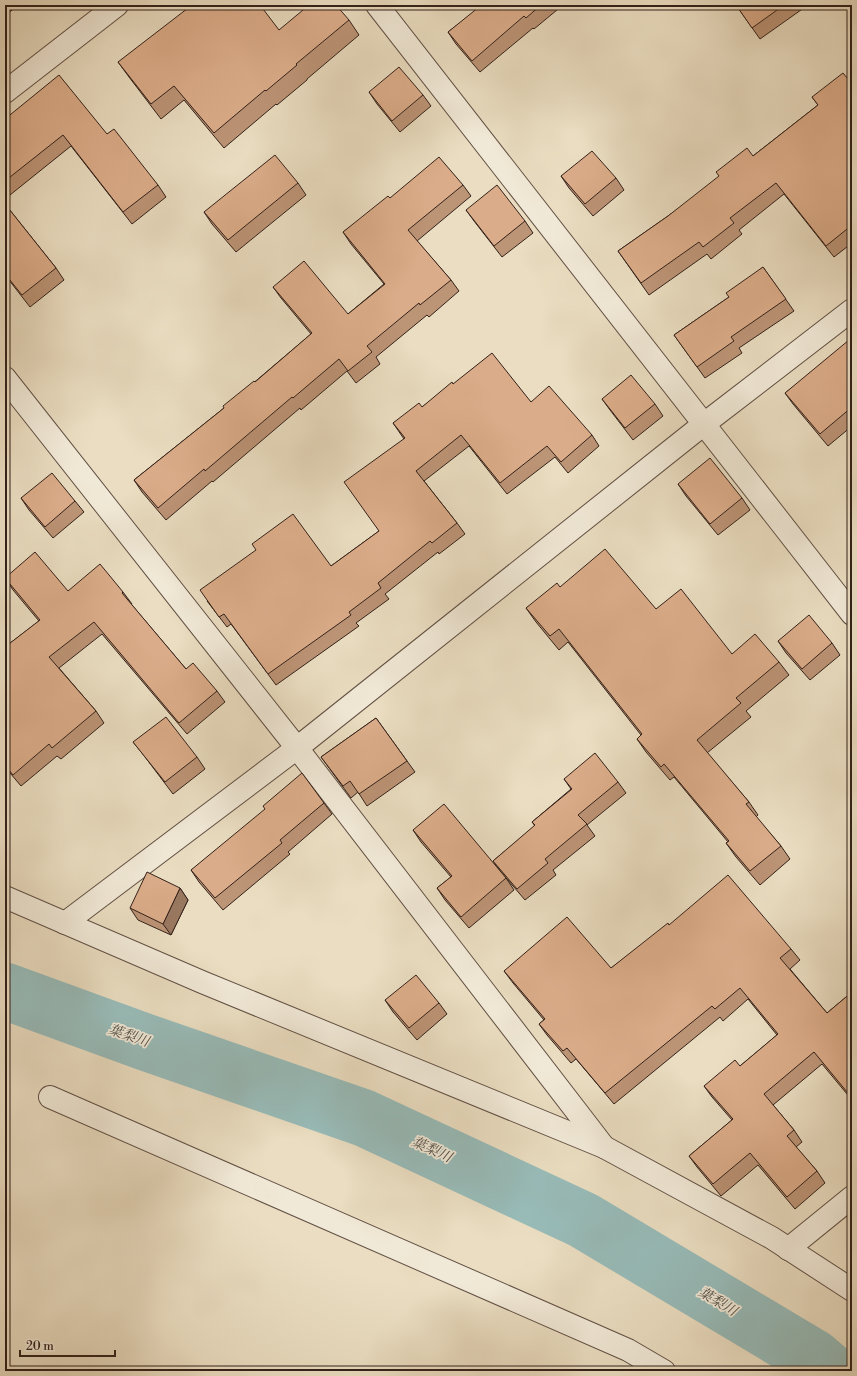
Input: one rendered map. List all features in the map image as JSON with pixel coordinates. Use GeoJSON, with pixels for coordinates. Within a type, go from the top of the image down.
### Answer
{"type":"FeatureCollection","features":[{"type":"Feature","properties":{"kind":"street"},"geometry":{"type":"LineString","coordinates":[[5,92],[117,5]]}},
{"type":"Feature","properties":{"kind":"street"},"geometry":{"type":"LineString","coordinates":[[377,5],[852,614]]}},
{"type":"Feature","properties":{"kind":"street"},"geometry":{"type":"LineString","coordinates":[[65,923],[297,748],[704,424],[852,310]]}},
{"type":"Feature","properties":{"kind":"street"},"geometry":{"type":"LineString","coordinates":[[5,378],[297,748],[604,1147]]}},
{"type":"Feature","properties":{"kind":"street"},"geometry":{"type":"LineString","coordinates":[[5,897],[202,982],[604,1147],[772,1238],[852,1290]]}},
{"type":"Feature","properties":{"kind":"street"},"geometry":{"type":"LineString","coordinates":[[50,1097],[628,1350],[664,1371]]}},
{"type":"Feature","properties":{"kind":"street"},"geometry":{"type":"LineString","coordinates":[[788,1249],[852,1197]]}},
{"type":"Feature","properties":{"kind":"building"},"geometry":{"type":"Polygon","coordinates":[[[192,5],[260,5],[279,30],[309,5],[336,5],[349,20],[214,133],[174,86],[151,104],[118,62],[192,5]]]}},
{"type":"Feature","properties":{"kind":"building"},"geometry":{"type":"Polygon","coordinates":[[[483,5],[541,5],[526,18],[524,16],[472,61],[448,32],[483,5]]]}},
{"type":"Feature","properties":{"kind":"building"},"geometry":{"type":"Polygon","coordinates":[[[736,5],[784,5],[752,28],[736,5]]]}},
{"type":"Feature","properties":{"kind":"building"},"geometry":{"type":"Polygon","coordinates":[[[399,67],[423,95],[392,121],[369,92],[399,67]]]}},
{"type":"Feature","properties":{"kind":"building"},"geometry":{"type":"Polygon","coordinates":[[[843,73],[852,84],[852,225],[826,246],[776,183],[730,218],[734,223],[703,247],[699,242],[641,283],[618,251],[668,216],[719,176],[716,172],[747,148],[753,156],[818,105],[812,97],[843,73]]]}},
{"type":"Feature","properties":{"kind":"building"},"geometry":{"type":"Polygon","coordinates":[[[59,75],[107,134],[114,129],[158,185],[123,212],[63,135],[5,181],[5,119],[59,75]]]}},
{"type":"Feature","properties":{"kind":"building"},"geometry":{"type":"Polygon","coordinates":[[[592,151],[616,178],[585,204],[561,176],[592,151]]]}},
{"type":"Feature","properties":{"kind":"building"},"geometry":{"type":"Polygon","coordinates":[[[275,155],[298,183],[228,240],[204,212],[275,155]]]}},
{"type":"Feature","properties":{"kind":"building"},"geometry":{"type":"Polygon","coordinates":[[[439,157],[463,185],[408,230],[451,280],[420,305],[419,303],[367,346],[372,352],[348,371],[339,359],[205,471],[204,469],[158,508],[134,480],[224,408],[223,406],[254,381],[255,382],[312,333],[273,287],[304,261],[348,314],[385,284],[343,232],[388,196],[390,198],[439,157]]]}},
{"type":"Feature","properties":{"kind":"building"},"geometry":{"type":"Polygon","coordinates":[[[497,185],[525,221],[494,246],[466,210],[497,185]]]}},
{"type":"Feature","properties":{"kind":"building"},"geometry":{"type":"Polygon","coordinates":[[[5,204],[56,268],[22,295],[5,274],[5,204]]]}},
{"type":"Feature","properties":{"kind":"building"},"geometry":{"type":"Polygon","coordinates":[[[763,267],[786,299],[731,337],[734,341],[697,367],[674,335],[729,297],[726,293],[763,267]]]}},
{"type":"Feature","properties":{"kind":"building"},"geometry":{"type":"Polygon","coordinates":[[[849,340],[851,343],[852,342],[852,407],[820,434],[785,393],[849,340]]]}},
{"type":"Feature","properties":{"kind":"building"},"geometry":{"type":"Polygon","coordinates":[[[492,353],[531,402],[549,386],[592,435],[561,462],[547,446],[500,483],[461,435],[416,471],[457,523],[432,543],[430,541],[378,583],[381,588],[349,612],[351,615],[268,674],[224,614],[219,617],[200,590],[256,550],[252,544],[293,514],[331,566],[379,531],[344,482],[405,438],[393,423],[419,403],[422,407],[452,382],[453,384],[492,353]]]}},
{"type":"Feature","properties":{"kind":"building"},"geometry":{"type":"Polygon","coordinates":[[[631,375],[655,404],[625,428],[602,399],[631,375]]]}},
{"type":"Feature","properties":{"kind":"building"},"geometry":{"type":"Polygon","coordinates":[[[710,458],[742,498],[710,524],[678,484],[710,458]]]}},
{"type":"Feature","properties":{"kind":"building"},"geometry":{"type":"Polygon","coordinates":[[[52,473],[75,501],[45,527],[21,498],[52,473]]]}},
{"type":"Feature","properties":{"kind":"building"},"geometry":{"type":"Polygon","coordinates":[[[605,549],[656,609],[681,589],[732,654],[755,634],[779,662],[736,698],[741,703],[697,740],[749,802],[746,804],[781,846],[750,871],[726,843],[729,841],[664,764],[661,767],[637,739],[642,734],[559,629],[550,636],[526,608],[557,583],[560,587],[605,549]]]}},
{"type":"Feature","properties":{"kind":"building"},"geometry":{"type":"Polygon","coordinates":[[[35,552],[68,591],[100,564],[123,592],[122,593],[186,669],[193,663],[217,691],[179,723],[94,622],[49,657],[96,711],[52,748],[49,744],[13,775],[5,765],[5,647],[40,620],[5,578],[35,552]]]}},
{"type":"Feature","properties":{"kind":"building"},"geometry":{"type":"Polygon","coordinates":[[[809,615],[832,643],[802,669],[778,641],[809,615]]]}},
{"type":"Feature","properties":{"kind":"building"},"geometry":{"type":"Polygon","coordinates":[[[166,717],[197,757],[165,782],[133,742],[166,717]]]}},
{"type":"Feature","properties":{"kind":"building"},"geometry":{"type":"Polygon","coordinates":[[[376,718],[407,761],[359,794],[350,781],[343,786],[321,757],[376,718]]]}},
{"type":"Feature","properties":{"kind":"building"},"geometry":{"type":"Polygon","coordinates":[[[595,753],[618,782],[578,815],[587,824],[545,859],[548,863],[517,889],[493,861],[535,825],[532,822],[572,789],[564,779],[595,753]]]}},
{"type":"Feature","properties":{"kind":"building"},"geometry":{"type":"Polygon","coordinates":[[[302,773],[324,803],[280,840],[282,843],[215,898],[191,870],[265,809],[263,806],[302,773]]]}},
{"type":"Feature","properties":{"kind":"building"},"geometry":{"type":"Polygon","coordinates":[[[444,804],[506,878],[461,917],[437,888],[452,876],[413,830],[444,804]]]}},
{"type":"Feature","properties":{"kind":"building"},"geometry":{"type":"Polygon","coordinates":[[[147,872],[180,888],[163,924],[130,908],[147,872]]]}},
{"type":"Feature","properties":{"kind":"building"},"geometry":{"type":"Polygon","coordinates":[[[728,875],[791,949],[780,958],[827,1013],[852,992],[852,1098],[814,1052],[764,1094],[794,1130],[787,1136],[817,1171],[787,1197],[750,1153],[713,1184],[689,1156],[733,1119],[704,1086],[735,1060],[740,1066],[778,1034],[740,988],[715,1009],[712,1006],[605,1093],[567,1048],[563,1051],[539,1024],[545,1019],[504,971],[567,917],[611,968],[668,923],[669,925],[728,875]]]}},
{"type":"Feature","properties":{"kind":"building"},"geometry":{"type":"Polygon","coordinates":[[[416,975],[439,1003],[409,1028],[385,1000],[416,975]]]}},
{"type":"Feature","properties":{"kind":"waterway","name":"葉梨川"},"geometry":{"type":"LineString","coordinates":[[5,991],[145,1042],[364,1118],[583,1220],[814,1358],[829,1371]]}}]}
